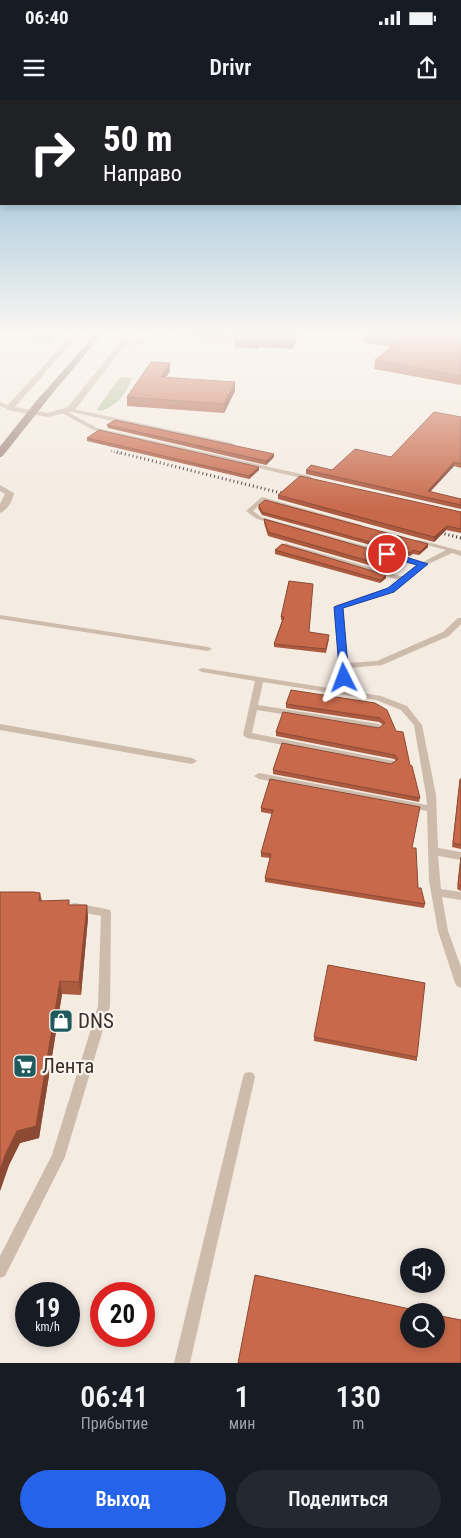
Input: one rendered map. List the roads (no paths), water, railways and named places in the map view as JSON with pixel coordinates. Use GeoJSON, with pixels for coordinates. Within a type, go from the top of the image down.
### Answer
{"type":"FeatureCollection","features":[{"type":"Feature","properties":{"kind":"main road"},"geometry":{"type":"LineString","coordinates":[[0,453],[51,391]]}},
{"type":"Feature","properties":{"kind":"street"},"geometry":{"type":"LineString","coordinates":[[25,391],[10,408],[39,416],[50,416],[66,411],[77,403],[86,391]]}},
{"type":"Feature","properties":{"kind":"street"},"geometry":{"type":"LineString","coordinates":[[0,488],[10,494],[0,510]]}},
{"type":"Feature","properties":{"kind":"lane"},"geometry":{"type":"LineString","coordinates":[[0,404],[10,408]]}},
{"type":"Feature","properties":{"kind":"lane"},"geometry":{"type":"LineString","coordinates":[[66,411],[232,445]]}},
{"type":"Feature","properties":{"kind":"lane"},"geometry":{"type":"LineString","coordinates":[[66,411],[95,429],[316,480]]}},
{"type":"Feature","properties":{"kind":"lane"},"geometry":{"type":"LineString","coordinates":[[367,527],[262,499],[249,511],[258,518],[424,564]]}},
{"type":"Feature","properties":{"kind":"lane"},"geometry":{"type":"LineString","coordinates":[[414,540],[461,554]]}},
{"type":"Feature","properties":{"kind":"lane"},"geometry":{"type":"LineString","coordinates":[[286,544],[404,579]]}},
{"type":"Feature","properties":{"kind":"lane"},"geometry":{"type":"LineString","coordinates":[[345,693],[338,607],[391,590],[424,564],[452,550]]}},
{"type":"Feature","properties":{"kind":"lane"},"geometry":{"type":"LineString","coordinates":[[0,617],[208,649]]}},
{"type":"Feature","properties":{"kind":"lane"},"geometry":{"type":"LineString","coordinates":[[344,666],[379,662],[446,634],[461,620]]}},
{"type":"Feature","properties":{"kind":"lane"},"geometry":{"type":"LineString","coordinates":[[202,670],[378,698],[404,708],[418,725],[431,795],[434,881],[443,931],[461,983]]}},
{"type":"Feature","properties":{"kind":"lane"},"geometry":{"type":"LineString","coordinates":[[259,680],[247,735],[391,763]]}},
{"type":"Feature","properties":{"kind":"lane"},"geometry":{"type":"LineString","coordinates":[[253,707],[379,727]]}},
{"type":"Feature","properties":{"kind":"lane"},"geometry":{"type":"LineString","coordinates":[[0,727],[192,762]]}},
{"type":"Feature","properties":{"kind":"lane"},"geometry":{"type":"LineString","coordinates":[[259,776],[431,809]]}},
{"type":"Feature","properties":{"kind":"lane"},"geometry":{"type":"LineString","coordinates":[[433,851],[461,856]]}},
{"type":"Feature","properties":{"kind":"lane"},"geometry":{"type":"LineString","coordinates":[[436,892],[461,896]]}},
{"type":"Feature","properties":{"kind":"lane"},"geometry":{"type":"LineString","coordinates":[[0,1271],[58,1157],[104,1006],[106,913],[58,903]]}},
{"type":"Feature","properties":{"kind":"lane"},"geometry":{"type":"LineString","coordinates":[[182,1363],[249,1077]]}},
{"type":"Feature","properties":{"kind":"railway"},"geometry":{"type":"LineString","coordinates":[[111,451],[122,454]]}},
{"type":"Feature","properties":{"kind":"railway"},"geometry":{"type":"LineString","coordinates":[[117,452],[293,496]]}},
{"type":"Feature","properties":{"kind":"railway"},"geometry":{"type":"LineString","coordinates":[[429,530],[461,538]]}},
{"type":"Feature","properties":{"kind":"place","name":"DNS"},"geometry":{"type":"Point","coordinates":[61,1021]}},
{"type":"Feature","properties":{"kind":"place","name":"Лента"},"geometry":{"type":"Point","coordinates":[25,1066]}}]}
